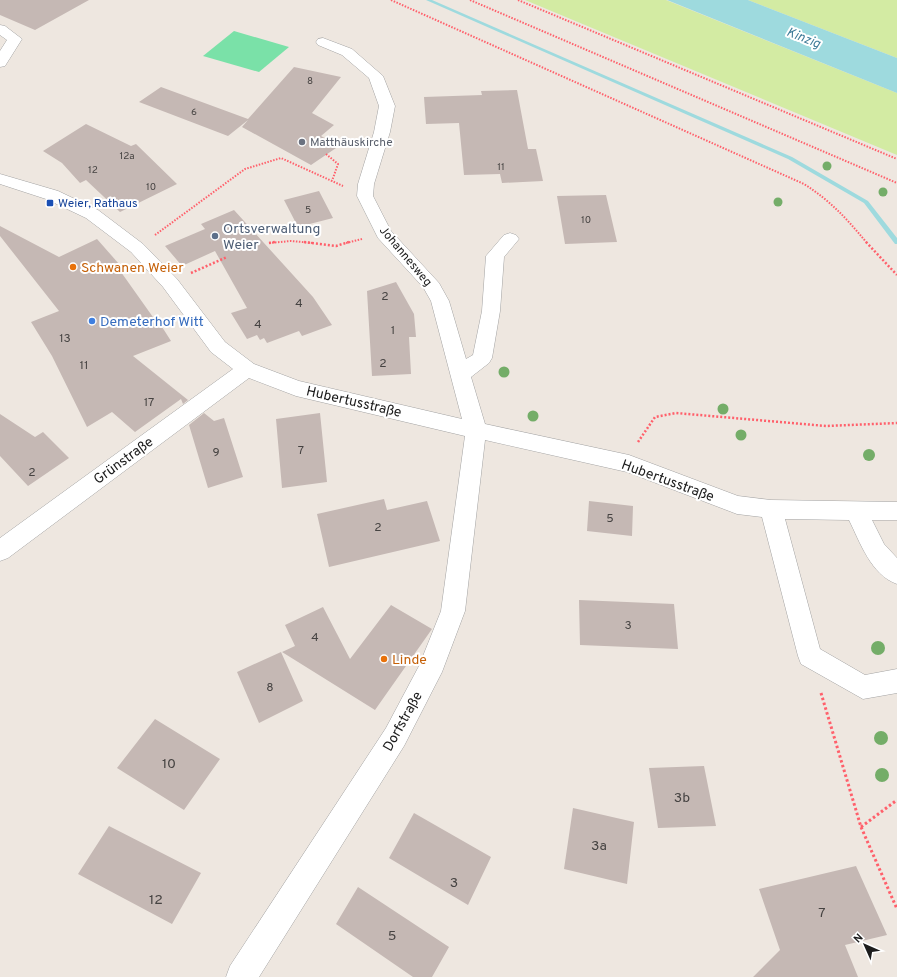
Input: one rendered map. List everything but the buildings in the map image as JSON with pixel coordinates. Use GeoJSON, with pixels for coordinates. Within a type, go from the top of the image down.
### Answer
{"type":"FeatureCollection","features":[{"type":"Feature","properties":{"kind":"street"},"geometry":{"type":"LineString","coordinates":[[0,29],[15,39],[0,64]]}},
{"type":"Feature","properties":{"kind":"street"},"geometry":{"type":"LineString","coordinates":[[323,42],[347,52],[376,76],[388,106],[382,132],[366,184],[365,196]]}},
{"type":"Feature","properties":{"kind":"street","name":"Hubertusstraße"},"geometry":{"type":"LineString","coordinates":[[0,179],[52,195],[92,214],[137,248],[170,283],[218,347],[247,369],[296,388],[629,464],[737,505],[770,509],[897,511]]}},
{"type":"Feature","properties":{"kind":"street","name":"Johannesweg"},"geometry":{"type":"LineString","coordinates":[[365,196],[384,234],[430,283],[440,301],[476,430]]}},
{"type":"Feature","properties":{"kind":"street"},"geometry":{"type":"LineString","coordinates":[[461,374],[482,358],[491,311],[496,256],[510,239]]}},
{"type":"Feature","properties":{"kind":"street","name":"Grünstraße"},"geometry":{"type":"LineString","coordinates":[[4,540],[247,369]]}},
{"type":"Feature","properties":{"kind":"street","name":"Dorfstraße"},"geometry":{"type":"LineString","coordinates":[[240,977],[395,737],[429,672],[453,611],[476,430]]}},
{"type":"Feature","properties":{"kind":"street"},"geometry":{"type":"LineString","coordinates":[[770,509],[810,656],[863,687],[897,681]]}},
{"type":"Feature","properties":{"kind":"street"},"geometry":{"type":"LineString","coordinates":[[856,510],[876,551],[897,574]]}},
{"type":"Feature","properties":{"kind":"path"},"geometry":{"type":"LineString","coordinates":[[391,0],[804,184],[832,204],[897,275]]}},
{"type":"Feature","properties":{"kind":"path"},"geometry":{"type":"LineString","coordinates":[[470,0],[897,183]]}},
{"type":"Feature","properties":{"kind":"path"},"geometry":{"type":"LineString","coordinates":[[518,0],[897,159]]}},
{"type":"Feature","properties":{"kind":"path"},"geometry":{"type":"LineString","coordinates":[[326,154],[338,164],[332,181]]}},
{"type":"Feature","properties":{"kind":"path"},"geometry":{"type":"LineString","coordinates":[[137,248],[245,169],[281,158],[365,196]]}},
{"type":"Feature","properties":{"kind":"path"},"geometry":{"type":"LineString","coordinates":[[269,243],[291,241],[336,246],[384,234]]}},
{"type":"Feature","properties":{"kind":"path"},"geometry":{"type":"LineString","coordinates":[[170,283],[227,257]]}},
{"type":"Feature","properties":{"kind":"path"},"geometry":{"type":"LineString","coordinates":[[629,464],[641,435],[654,417],[676,413],[826,426],[897,423]]}},
{"type":"Feature","properties":{"kind":"path"},"geometry":{"type":"LineString","coordinates":[[810,656],[860,827],[897,908]]}},
{"type":"Feature","properties":{"kind":"path"},"geometry":{"type":"LineString","coordinates":[[860,827],[897,800]]}},
{"type":"Feature","properties":{"kind":"green space"},"geometry":{"type":"Polygon","coordinates":[[[525,0],[666,0],[897,93],[897,155],[525,0]]]}},
{"type":"Feature","properties":{"kind":"green space"},"geometry":{"type":"Polygon","coordinates":[[[748,0],[897,0],[897,58],[748,0]]]}},
{"type":"Feature","properties":{"kind":"green space"},"geometry":{"type":"Polygon","coordinates":[[[234,31],[289,47],[259,72],[203,56],[234,31]]]}},
{"type":"Feature","properties":{"kind":"water","name":"Kinzig"},"geometry":{"type":"Polygon","coordinates":[[[667,0],[748,0],[897,58],[897,93],[667,0]]]}},
{"type":"Feature","properties":{"kind":"waterway"},"geometry":{"type":"LineString","coordinates":[[428,0],[790,158],[866,202],[897,242]]}},
{"type":"Feature","properties":{"kind":"place","name":"Matthäuskirche"},"geometry":{"type":"Point","coordinates":[302,142]}},
{"type":"Feature","properties":{"kind":"place","name":"Weier, Rathaus"},"geometry":{"type":"Point","coordinates":[50,203]}},
{"type":"Feature","properties":{"kind":"place","name":"Ortsverwaltung Weier"},"geometry":{"type":"Point","coordinates":[215,236]}},
{"type":"Feature","properties":{"kind":"place","name":"Schwanen Weier"},"geometry":{"type":"Point","coordinates":[73,267]}},
{"type":"Feature","properties":{"kind":"place","name":"Demeterhof Witt"},"geometry":{"type":"Point","coordinates":[92,321]}},
{"type":"Feature","properties":{"kind":"place","name":"Linde"},"geometry":{"type":"Point","coordinates":[384,659]}}]}
